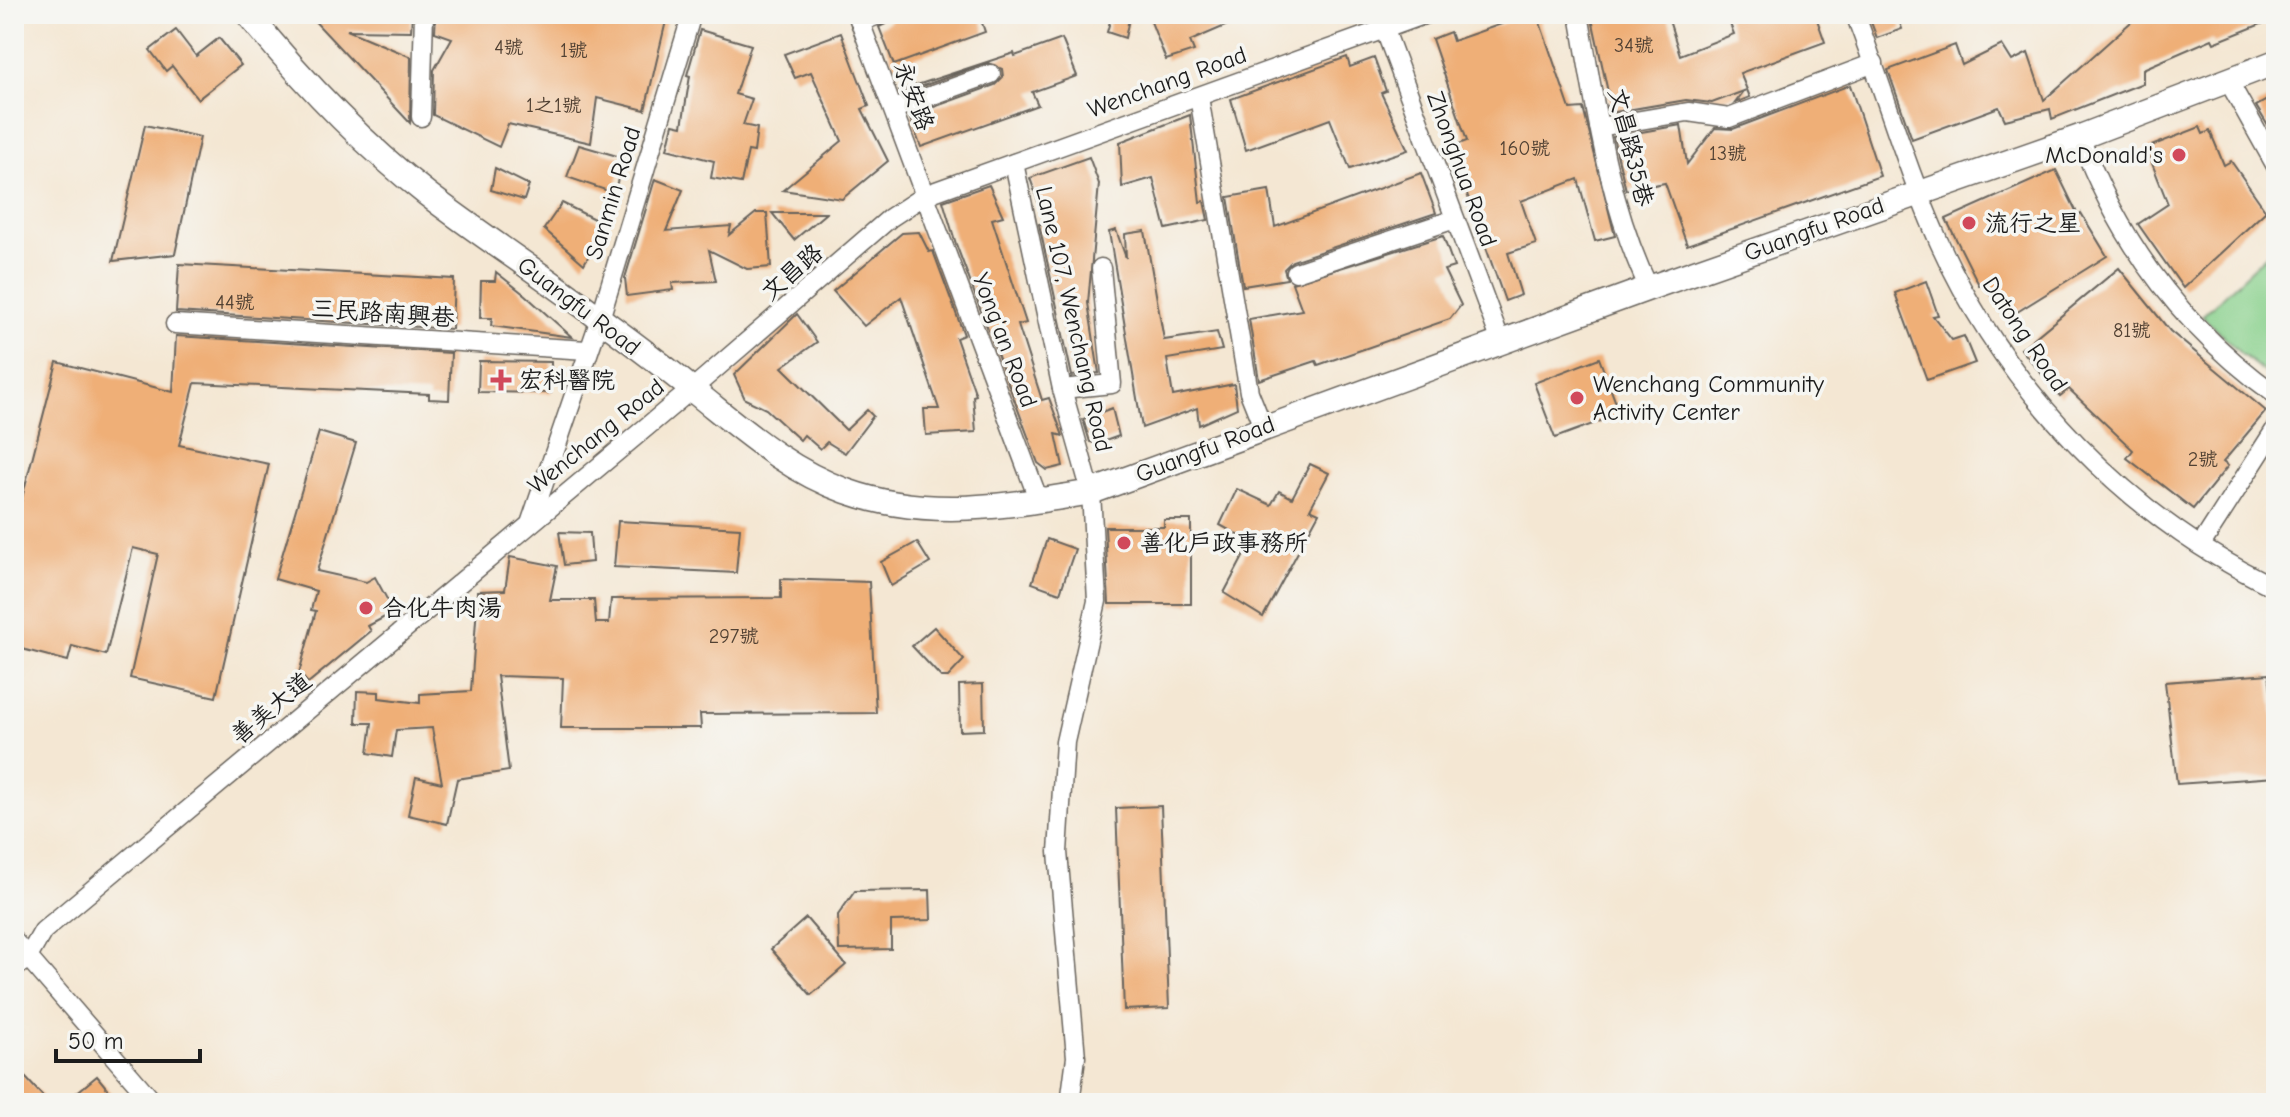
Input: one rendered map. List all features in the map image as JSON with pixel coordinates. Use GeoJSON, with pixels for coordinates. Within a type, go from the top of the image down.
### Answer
{"type":"FeatureCollection","features":[{"type":"Feature","properties":{"kind":"main road","name":"Guangfu Road"},"geometry":{"type":"LineString","coordinates":[[248,14],[310,85],[399,170],[692,389],[763,448],[811,476],[847,492],[901,506],[949,509],[1039,501],[1091,492],[1649,288],[2080,137],[2276,62]]}},
{"type":"Feature","properties":{"kind":"street"},"geometry":{"type":"LineString","coordinates":[[421,117],[424,14]]}},
{"type":"Feature","properties":{"kind":"street","name":"Sanmin Road"},"geometry":{"type":"LineString","coordinates":[[531,521],[600,319],[692,14]]}},
{"type":"Feature","properties":{"kind":"street"},"geometry":{"type":"LineString","coordinates":[[859,18],[881,14]]}},
{"type":"Feature","properties":{"kind":"street","name":"Wenchang Road"},"geometry":{"type":"LineString","coordinates":[[925,195],[1199,97],[1381,22],[1426,14]]}},
{"type":"Feature","properties":{"kind":"street","name":"文昌路35巷"},"geometry":{"type":"LineString","coordinates":[[1579,14],[1599,127],[1634,258],[1649,288]]}},
{"type":"Feature","properties":{"kind":"street","name":"Datong Road"},"geometry":{"type":"LineString","coordinates":[[1855,14],[1939,241],[1965,288],[2035,396],[2120,485],[2201,545],[2276,588]]}},
{"type":"Feature","properties":{"kind":"street","name":"永安路"},"geometry":{"type":"LineString","coordinates":[[859,18],[925,195]]}},
{"type":"Feature","properties":{"kind":"street","name":"Zhonghua Road"},"geometry":{"type":"LineString","coordinates":[[1381,22],[1501,342]]}},
{"type":"Feature","properties":{"kind":"street"},"geometry":{"type":"LineString","coordinates":[[1599,127],[1688,112],[1729,118],[1874,63]]}},
{"type":"Feature","properties":{"kind":"street"},"geometry":{"type":"LineString","coordinates":[[894,109],[991,74]]}},
{"type":"Feature","properties":{"kind":"street"},"geometry":{"type":"LineString","coordinates":[[2229,82],[2276,166]]}},
{"type":"Feature","properties":{"kind":"street"},"geometry":{"type":"LineString","coordinates":[[1199,97],[1249,392],[1263,427]]}},
{"type":"Feature","properties":{"kind":"street"},"geometry":{"type":"LineString","coordinates":[[2080,137],[2094,175],[2130,243],[2164,291],[2241,369],[2276,395]]}},
{"type":"Feature","properties":{"kind":"street","name":"Lane 107, Wenchang Road"},"geometry":{"type":"LineString","coordinates":[[1014,163],[1062,389],[1091,492],[1097,601],[1065,742],[1058,852],[1076,1057],[1070,1103]]}},
{"type":"Feature","properties":{"kind":"street","name":"文昌路"},"geometry":{"type":"LineString","coordinates":[[692,389],[890,218],[925,195]]}},
{"type":"Feature","properties":{"kind":"street","name":"Yong'an Road"},"geometry":{"type":"LineString","coordinates":[[925,195],[1039,501]]}},
{"type":"Feature","properties":{"kind":"street"},"geometry":{"type":"LineString","coordinates":[[1296,272],[1455,219]]}},
{"type":"Feature","properties":{"kind":"street"},"geometry":{"type":"LineString","coordinates":[[1062,389],[1112,384],[1101,268]]}},
{"type":"Feature","properties":{"kind":"street","name":"三民路南興巷"},"geometry":{"type":"LineString","coordinates":[[175,324],[587,350]]}},
{"type":"Feature","properties":{"kind":"street","name":"Wenchang Road"},"geometry":{"type":"LineString","coordinates":[[531,521],[692,389]]}},
{"type":"Feature","properties":{"kind":"street"},"geometry":{"type":"LineString","coordinates":[[2201,545],[2276,428]]}},
{"type":"Feature","properties":{"kind":"street","name":"善美大道"},"geometry":{"type":"LineString","coordinates":[[20,964],[43,931],[531,521]]}},
{"type":"Feature","properties":{"kind":"street","name":"善美大道"},"geometry":{"type":"LineString","coordinates":[[14,941],[43,931]]}},
{"type":"Feature","properties":{"kind":"street"},"geometry":{"type":"LineString","coordinates":[[14,941],[20,964],[46,978],[154,1103]]}},
{"type":"Feature","properties":{"kind":"green space"},"geometry":{"type":"Polygon","coordinates":[[[2276,246],[2276,381],[2241,354],[2202,316],[2276,246]]]}},
{"type":"Feature","properties":{"kind":"building"},"geometry":{"type":"Polygon","coordinates":[[[308,14],[412,14],[411,31],[347,30],[411,57],[410,123],[308,14]]]}},
{"type":"Feature","properties":{"kind":"building"},"geometry":{"type":"Polygon","coordinates":[[[436,14],[642,14],[666,21],[645,110],[597,98],[591,143],[508,124],[499,147],[433,115],[434,70],[452,38],[435,32],[436,14]]]}},
{"type":"Feature","properties":{"kind":"building"},"geometry":{"type":"Polygon","coordinates":[[[893,14],[979,14],[985,32],[894,65],[879,27],[890,22],[893,14]]]}},
{"type":"Feature","properties":{"kind":"building"},"geometry":{"type":"Polygon","coordinates":[[[1112,14],[1130,14],[1125,38],[1107,32],[1112,14]]]}},
{"type":"Feature","properties":{"kind":"building"},"geometry":{"type":"Polygon","coordinates":[[[1148,14],[1253,14],[1190,41],[1194,51],[1166,60],[1148,14]]]}},
{"type":"Feature","properties":{"kind":"building"},"geometry":{"type":"Polygon","coordinates":[[[1537,14],[1570,109],[1583,108],[1615,236],[1595,241],[1578,179],[1521,201],[1536,244],[1508,253],[1521,295],[1505,301],[1455,160],[1460,158],[1456,145],[1467,141],[1432,39],[1450,32],[1453,41],[1537,14]]]}},
{"type":"Feature","properties":{"kind":"building"},"geometry":{"type":"Polygon","coordinates":[[[1591,14],[1667,14],[1680,55],[1734,34],[1726,14],[1815,14],[1825,42],[1740,73],[1750,97],[1735,103],[1744,91],[1712,103],[1686,100],[1609,113],[1607,106],[1611,106],[1591,14]]]}},
{"type":"Feature","properties":{"kind":"building"},"geometry":{"type":"Polygon","coordinates":[[[1868,14],[1897,14],[1902,29],[1877,38],[1868,14]]]}},
{"type":"Feature","properties":{"kind":"building"},"geometry":{"type":"Polygon","coordinates":[[[2140,14],[2276,14],[2276,18],[2214,43],[2212,39],[2143,69],[2143,83],[2052,119],[2050,109],[2005,120],[1999,107],[1912,139],[1888,70],[1955,45],[1962,65],[2002,45],[2012,61],[2028,53],[2044,100],[2140,14]]]}},
{"type":"Feature","properties":{"kind":"building"},"geometry":{"type":"Polygon","coordinates":[[[176,30],[196,56],[219,38],[241,65],[198,99],[172,66],[166,71],[150,50],[176,30]]]}},
{"type":"Feature","properties":{"kind":"building"},"geometry":{"type":"Polygon","coordinates":[[[700,30],[751,45],[735,94],[752,99],[743,125],[757,128],[754,152],[748,151],[741,183],[711,178],[714,161],[667,149],[673,124],[682,126],[690,76],[687,75],[700,30]]]}},
{"type":"Feature","properties":{"kind":"building"},"geometry":{"type":"Polygon","coordinates":[[[841,33],[869,106],[862,109],[888,161],[842,199],[783,190],[842,141],[811,72],[795,78],[784,54],[841,33]]]}},
{"type":"Feature","properties":{"kind":"building"},"geometry":{"type":"Polygon","coordinates":[[[1062,39],[1077,76],[1032,92],[1038,105],[921,147],[909,116],[995,85],[1003,77],[1002,69],[988,63],[900,94],[899,91],[1062,39]]]}},
{"type":"Feature","properties":{"kind":"building"},"geometry":{"type":"Polygon","coordinates":[[[1347,57],[1350,67],[1374,58],[1386,91],[1381,93],[1408,150],[1350,169],[1330,119],[1246,150],[1231,99],[1347,57]]]}},
{"type":"Feature","properties":{"kind":"building"},"geometry":{"type":"Polygon","coordinates":[[[1850,85],[1880,176],[1687,245],[1665,183],[1626,190],[1613,137],[1681,125],[1687,164],[1715,128],[1733,129],[1850,85]]]}},
{"type":"Feature","properties":{"kind":"building"},"geometry":{"type":"Polygon","coordinates":[[[2276,95],[2276,139],[2256,106],[2276,95]]]}},
{"type":"Feature","properties":{"kind":"building"},"geometry":{"type":"Polygon","coordinates":[[[1190,115],[1200,202],[1204,201],[1208,220],[1166,229],[1153,178],[1122,187],[1120,142],[1190,115]]]}},
{"type":"Feature","properties":{"kind":"building"},"geometry":{"type":"Polygon","coordinates":[[[145,125],[200,137],[175,254],[113,261],[145,125]]]}},
{"type":"Feature","properties":{"kind":"building"},"geometry":{"type":"Polygon","coordinates":[[[2200,127],[2203,134],[2210,131],[2224,165],[2231,161],[2266,211],[2183,288],[2138,224],[2168,204],[2146,148],[2200,127]]]}},
{"type":"Feature","properties":{"kind":"building"},"geometry":{"type":"Polygon","coordinates":[[[579,145],[624,158],[614,193],[567,177],[579,145]]]}},
{"type":"Feature","properties":{"kind":"building"},"geometry":{"type":"Polygon","coordinates":[[[1089,157],[1099,184],[1088,303],[1099,373],[1072,376],[1039,224],[1046,223],[1030,178],[1089,157]]]}},
{"type":"Feature","properties":{"kind":"building"},"geometry":{"type":"Polygon","coordinates":[[[495,168],[529,185],[524,200],[491,190],[495,168]]]}},
{"type":"Feature","properties":{"kind":"building"},"geometry":{"type":"Polygon","coordinates":[[[2056,170],[2078,215],[2081,213],[2107,256],[2006,319],[1983,283],[1979,285],[1946,219],[2056,170]]]}},
{"type":"Feature","properties":{"kind":"building"},"geometry":{"type":"Polygon","coordinates":[[[1421,173],[1436,213],[1292,261],[1284,269],[1287,279],[1243,286],[1228,197],[1269,190],[1275,227],[1421,173]]]}},
{"type":"Feature","properties":{"kind":"building"},"geometry":{"type":"Polygon","coordinates":[[[655,179],[683,190],[666,231],[731,226],[729,235],[756,213],[767,213],[771,267],[747,269],[709,250],[716,281],[672,283],[673,290],[627,296],[625,278],[655,179]]]}},
{"type":"Feature","properties":{"kind":"building"},"geometry":{"type":"Polygon","coordinates":[[[989,185],[1003,216],[992,219],[1026,323],[1018,325],[1042,400],[1049,398],[1063,436],[1056,434],[1063,466],[1047,470],[1038,463],[956,244],[943,201],[989,185]]]}},
{"type":"Feature","properties":{"kind":"building"},"geometry":{"type":"Polygon","coordinates":[[[562,203],[606,225],[584,264],[544,229],[562,203]]]}},
{"type":"Feature","properties":{"kind":"building"},"geometry":{"type":"Polygon","coordinates":[[[772,213],[826,213],[794,240],[772,213]]]}},
{"type":"Feature","properties":{"kind":"building"},"geometry":{"type":"Polygon","coordinates":[[[1116,230],[1126,258],[1125,234],[1145,231],[1164,340],[1217,332],[1222,350],[1167,359],[1173,396],[1234,384],[1237,408],[1199,425],[1197,408],[1142,428],[1109,232],[1116,230]]]}},
{"type":"Feature","properties":{"kind":"building"},"geometry":{"type":"Polygon","coordinates":[[[919,232],[929,252],[933,251],[964,335],[956,338],[976,395],[973,396],[976,432],[926,435],[924,409],[939,409],[901,297],[864,326],[833,291],[902,233],[919,232]]]}},
{"type":"Feature","properties":{"kind":"building"},"geometry":{"type":"Polygon","coordinates":[[[1443,236],[1454,267],[1444,270],[1461,305],[1450,319],[1318,365],[1316,361],[1259,380],[1249,319],[1302,310],[1292,283],[1443,236]]]}},
{"type":"Feature","properties":{"kind":"building"},"geometry":{"type":"Polygon","coordinates":[[[179,264],[454,279],[452,329],[176,312],[179,264]]]}},
{"type":"Feature","properties":{"kind":"building"},"geometry":{"type":"Polygon","coordinates":[[[2119,268],[2170,331],[2266,411],[2223,462],[2228,466],[2193,509],[2127,458],[2133,450],[2069,389],[2060,396],[2021,349],[2119,268]]]}},
{"type":"Feature","properties":{"kind":"building"},"geometry":{"type":"Polygon","coordinates":[[[496,272],[572,337],[491,326],[492,318],[480,318],[481,281],[495,281],[496,272]]]}},
{"type":"Feature","properties":{"kind":"building"},"geometry":{"type":"Polygon","coordinates":[[[1926,281],[1938,315],[1933,316],[1952,340],[1964,336],[1975,363],[1927,380],[1895,293],[1926,281]]]}},
{"type":"Feature","properties":{"kind":"building"},"geometry":{"type":"Polygon","coordinates":[[[797,314],[817,342],[782,367],[846,430],[867,410],[873,416],[845,453],[827,442],[820,449],[804,435],[800,440],[766,409],[745,399],[734,375],[797,314]]]}},
{"type":"Feature","properties":{"kind":"building"},"geometry":{"type":"Polygon","coordinates":[[[176,336],[451,353],[449,400],[429,399],[429,394],[195,383],[179,445],[269,464],[216,697],[130,678],[158,554],[133,548],[106,655],[72,646],[68,661],[14,647],[14,529],[57,362],[173,392],[176,336]]]}},
{"type":"Feature","properties":{"kind":"building","name":"Wenchang Community Activity Center"},"geometry":{"type":"Polygon","coordinates":[[[1599,358],[1620,414],[1555,438],[1534,383],[1599,358]]]}},
{"type":"Feature","properties":{"kind":"building"},"geometry":{"type":"Polygon","coordinates":[[[479,361],[551,362],[551,393],[478,392],[479,361]]]}},
{"type":"Feature","properties":{"kind":"building"},"geometry":{"type":"Polygon","coordinates":[[[1112,408],[1119,436],[1097,444],[1090,442],[1083,419],[1112,408]]]}},
{"type":"Feature","properties":{"kind":"building"},"geometry":{"type":"Polygon","coordinates":[[[319,432],[356,443],[317,571],[366,582],[375,577],[394,612],[368,626],[371,631],[308,683],[299,673],[316,611],[311,610],[316,591],[275,579],[319,432]]]}},
{"type":"Feature","properties":{"kind":"building"},"geometry":{"type":"Polygon","coordinates":[[[1310,464],[1329,473],[1310,509],[1319,513],[1263,617],[1224,593],[1251,542],[1220,525],[1237,489],[1271,505],[1279,491],[1292,498],[1310,464]]]}},
{"type":"Feature","properties":{"kind":"building"},"geometry":{"type":"Polygon","coordinates":[[[1164,520],[1191,520],[1191,604],[1109,604],[1105,527],[1164,527],[1164,520]]]}},
{"type":"Feature","properties":{"kind":"building"},"geometry":{"type":"Polygon","coordinates":[[[618,521],[740,528],[736,573],[614,567],[618,521]]]}},
{"type":"Feature","properties":{"kind":"building"},"geometry":{"type":"Polygon","coordinates":[[[559,532],[590,533],[592,562],[564,565],[559,532]]]}},
{"type":"Feature","properties":{"kind":"building"},"geometry":{"type":"Polygon","coordinates":[[[1047,539],[1075,549],[1060,593],[1032,583],[1047,539]]]}},
{"type":"Feature","properties":{"kind":"building"},"geometry":{"type":"Polygon","coordinates":[[[917,542],[930,563],[891,586],[881,562],[917,542]]]}},
{"type":"Feature","properties":{"kind":"building"},"geometry":{"type":"Polygon","coordinates":[[[510,557],[557,566],[550,600],[594,600],[596,623],[609,623],[611,599],[781,598],[781,579],[869,582],[876,713],[700,714],[701,728],[561,728],[563,678],[497,676],[509,771],[457,779],[447,824],[408,815],[416,777],[442,783],[432,728],[396,730],[392,757],[368,753],[372,723],[356,723],[357,691],[379,692],[379,698],[420,703],[420,694],[471,691],[478,591],[505,590],[510,557]]]}},
{"type":"Feature","properties":{"kind":"building"},"geometry":{"type":"Polygon","coordinates":[[[934,627],[964,660],[948,677],[941,677],[912,646],[934,627]]]}},
{"type":"Feature","properties":{"kind":"building"},"geometry":{"type":"Polygon","coordinates":[[[2269,674],[2276,734],[2276,777],[2177,784],[2165,682],[2269,674]]]}},
{"type":"Feature","properties":{"kind":"building"},"geometry":{"type":"Polygon","coordinates":[[[983,684],[984,730],[960,731],[959,685],[983,684]]]}},
{"type":"Feature","properties":{"kind":"building"},"geometry":{"type":"Polygon","coordinates":[[[1161,806],[1169,1008],[1124,1010],[1116,808],[1161,806]]]}},
{"type":"Feature","properties":{"kind":"building"},"geometry":{"type":"Polygon","coordinates":[[[930,890],[931,920],[891,921],[891,949],[839,950],[838,915],[855,891],[930,890]]]}},
{"type":"Feature","properties":{"kind":"building"},"geometry":{"type":"Polygon","coordinates":[[[806,918],[846,965],[811,995],[771,949],[806,918]]]}},
{"type":"Feature","properties":{"kind":"building"},"geometry":{"type":"Polygon","coordinates":[[[14,1065],[49,1103],[26,1103],[14,1090],[14,1065]]]}},
{"type":"Feature","properties":{"kind":"building"},"geometry":{"type":"Polygon","coordinates":[[[97,1076],[119,1103],[64,1103],[97,1076]]]}},
{"type":"Feature","properties":{"kind":"place","name":"McDonald's"},"geometry":{"type":"Point","coordinates":[2179,155]}},
{"type":"Feature","properties":{"kind":"place","name":"流行之星"},"geometry":{"type":"Point","coordinates":[1969,223]}},
{"type":"Feature","properties":{"kind":"place","name":"宏科醫院"},"geometry":{"type":"Point","coordinates":[501,380]}},
{"type":"Feature","properties":{"kind":"place","name":"Wenchang Community Activity Center"},"geometry":{"type":"Point","coordinates":[1577,398]}},
{"type":"Feature","properties":{"kind":"place","name":"善化戶政事務所"},"geometry":{"type":"Point","coordinates":[1124,543]}},
{"type":"Feature","properties":{"kind":"place","name":"合化牛肉湯"},"geometry":{"type":"Point","coordinates":[366,608]}}]}
